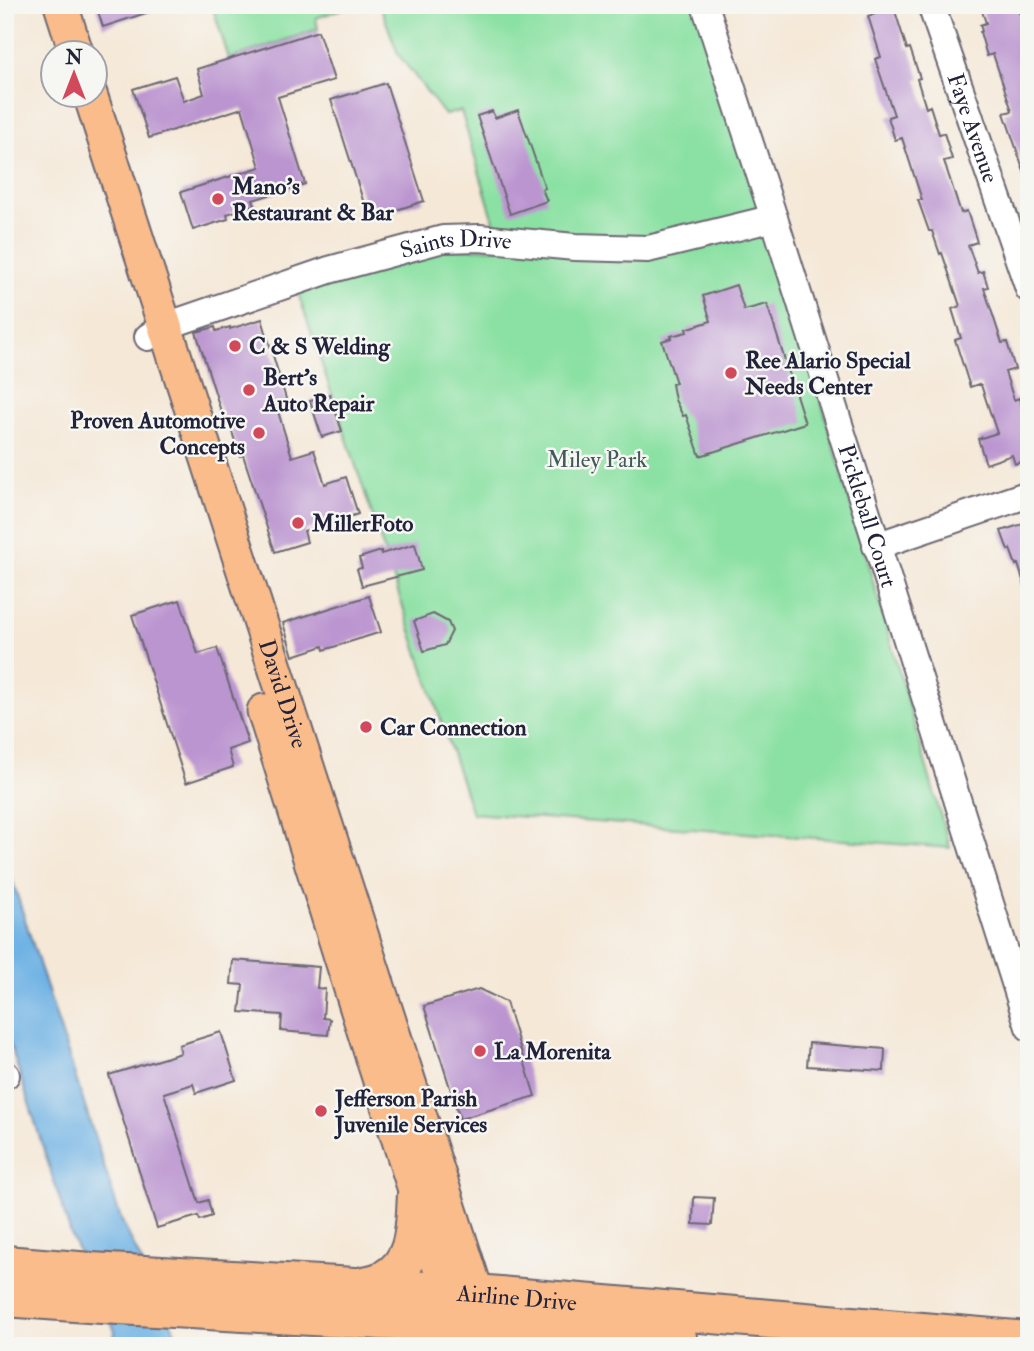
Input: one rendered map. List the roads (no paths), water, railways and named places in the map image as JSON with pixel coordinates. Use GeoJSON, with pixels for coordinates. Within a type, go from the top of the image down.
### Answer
{"type":"FeatureCollection","features":[{"type":"Feature","properties":{"kind":"highway"},"geometry":{"type":"LineString","coordinates":[[358,1288],[385,1280],[403,1265],[414,1241],[417,1194]]}},
{"type":"Feature","properties":{"kind":"highway","name":"Airline Drive"},"geometry":{"type":"LineString","coordinates":[[5,1265],[97,1288]]}},
{"type":"Feature","properties":{"kind":"highway","name":"Airline Drive"},"geometry":{"type":"LineString","coordinates":[[5,1297],[97,1288],[575,1332],[809,1346]]}},
{"type":"Feature","properties":{"kind":"highway","name":"Airline Drive"},"geometry":{"type":"LineString","coordinates":[[146,1291],[358,1288],[471,1322],[1029,1341]]}},
{"type":"Feature","properties":{"kind":"highway"},"geometry":{"type":"LineString","coordinates":[[539,1346],[575,1332]]}},
{"type":"Feature","properties":{"kind":"main road"},"geometry":{"type":"LineString","coordinates":[[44,5],[55,38]]}},
{"type":"Feature","properties":{"kind":"main road"},"geometry":{"type":"LineString","coordinates":[[61,5],[72,38]]}},
{"type":"Feature","properties":{"kind":"main road","name":"David Drive"},"geometry":{"type":"LineString","coordinates":[[77,108],[156,332],[471,1322]]}},
{"type":"Feature","properties":{"kind":"main road","name":"David Drive"},"geometry":{"type":"LineString","coordinates":[[94,108],[156,332],[366,1037],[417,1194],[471,1322]]}},
{"type":"Feature","properties":{"kind":"street","name":"Pickleball Court"},"geometry":{"type":"LineString","coordinates":[[705,5],[1029,1027]]}},
{"type":"Feature","properties":{"kind":"street","name":"Faye Avenue"},"geometry":{"type":"LineString","coordinates":[[931,5],[1029,289]]}},
{"type":"Feature","properties":{"kind":"street","name":"Saints Drive"},"geometry":{"type":"LineString","coordinates":[[156,332],[329,270],[443,239],[479,238],[575,247],[648,249],[774,218]]}},
{"type":"Feature","properties":{"kind":"street"},"geometry":{"type":"LineString","coordinates":[[876,546],[1029,494]]}},
{"type":"Feature","properties":{"kind":"water"},"geometry":{"type":"Polygon","coordinates":[[[5,857],[121,1219],[180,1342],[204,1346],[113,1346],[115,1331],[72,1238],[5,1028],[5,857]]]}},
{"type":"Feature","properties":{"kind":"place","name":"Mano's Restaurant & Bar"},"geometry":{"type":"Point","coordinates":[218,199]}},
{"type":"Feature","properties":{"kind":"place","name":"C & S Welding"},"geometry":{"type":"Point","coordinates":[235,346]}},
{"type":"Feature","properties":{"kind":"place","name":"Ree Alario Special Needs Center"},"geometry":{"type":"Point","coordinates":[731,373]}},
{"type":"Feature","properties":{"kind":"place","name":"Bert's Auto Repair"},"geometry":{"type":"Point","coordinates":[249,390]}},
{"type":"Feature","properties":{"kind":"place","name":"Proven Automotive Concepts"},"geometry":{"type":"Point","coordinates":[259,433]}},
{"type":"Feature","properties":{"kind":"place","name":"MillerFoto"},"geometry":{"type":"Point","coordinates":[298,523]}},
{"type":"Feature","properties":{"kind":"place","name":"Car Connection"},"geometry":{"type":"Point","coordinates":[366,727]}},
{"type":"Feature","properties":{"kind":"place","name":"La Morenita"},"geometry":{"type":"Point","coordinates":[480,1051]}},
{"type":"Feature","properties":{"kind":"place","name":"Jefferson Parish Juvenile Services"},"geometry":{"type":"Point","coordinates":[321,1111]}},
{"type":"Feature","properties":{"kind":"park label","name":"Miley Park"},"geometry":{"type":"Point","coordinates":[597,459]}}]}
